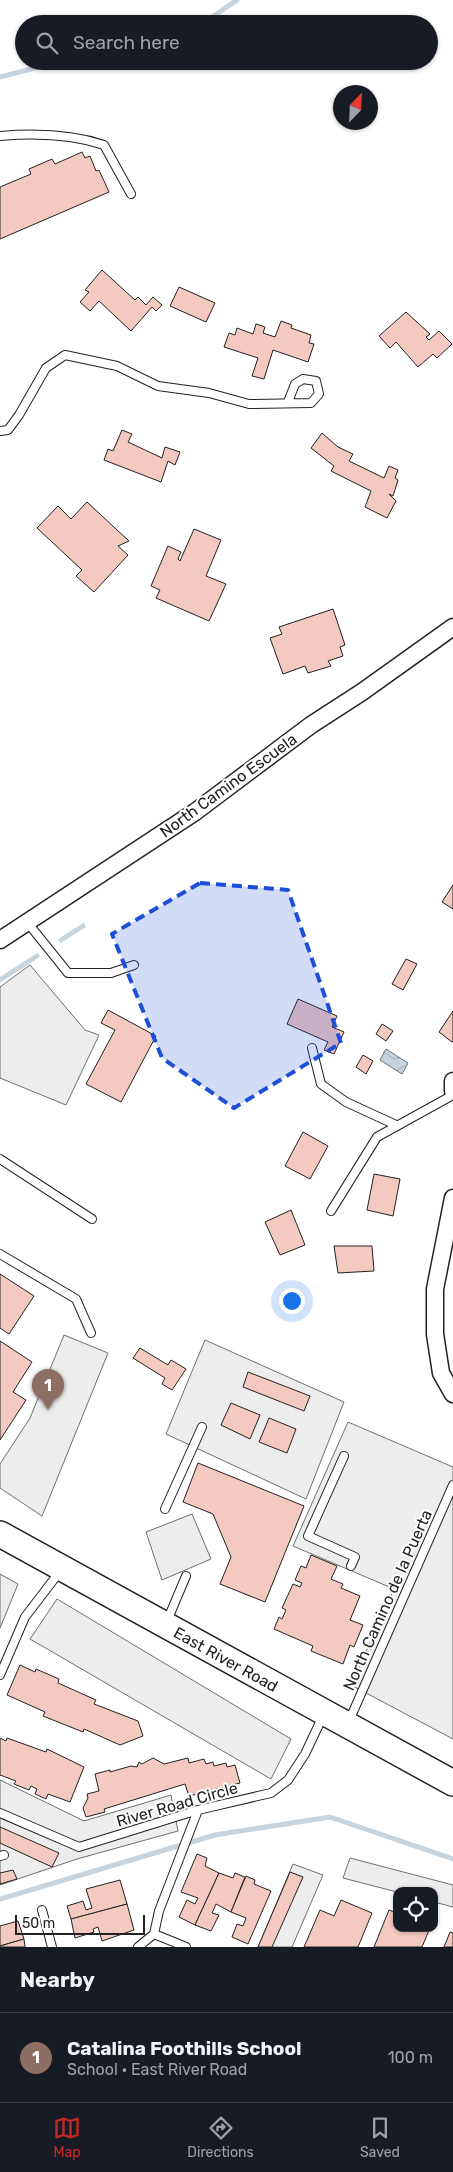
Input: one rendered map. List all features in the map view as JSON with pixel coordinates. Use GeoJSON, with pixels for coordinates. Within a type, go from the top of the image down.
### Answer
{"type":"FeatureCollection","features":[{"type":"Feature","properties":{"kind":"main road","name":"East River Road"},"geometry":{"type":"LineString","coordinates":[[0,1534],[453,1783]]}},
{"type":"Feature","properties":{"kind":"street","name":"North Camino Escuela"},"geometry":{"type":"LineString","coordinates":[[0,940],[196,812],[311,725],[362,692],[453,626]]}},
{"type":"Feature","properties":{"kind":"street"},"geometry":{"type":"LineString","coordinates":[[453,1082],[453,1091]]}},
{"type":"Feature","properties":{"kind":"street"},"geometry":{"type":"LineString","coordinates":[[453,1198],[435,1289],[435,1334],[441,1373],[453,1394]]}},
{"type":"Feature","properties":{"kind":"lane"},"geometry":{"type":"LineString","coordinates":[[0,136],[25,134],[83,138],[104,144],[131,194]]}},
{"type":"Feature","properties":{"kind":"lane"},"geometry":{"type":"LineString","coordinates":[[0,431],[8,430],[19,415],[46,368],[64,355],[117,366],[158,386],[209,393],[249,404],[288,402]]}},
{"type":"Feature","properties":{"kind":"lane"},"geometry":{"type":"LineString","coordinates":[[27,922],[68,972],[111,973],[134,965]]}},
{"type":"Feature","properties":{"kind":"lane"},"geometry":{"type":"LineString","coordinates":[[312,1048],[321,1084],[346,1102],[396,1125]]}},
{"type":"Feature","properties":{"kind":"lane"},"geometry":{"type":"LineString","coordinates":[[331,1211],[377,1137],[453,1095]]}},
{"type":"Feature","properties":{"kind":"lane"},"geometry":{"type":"LineString","coordinates":[[0,1159],[92,1219]]}},
{"type":"Feature","properties":{"kind":"lane"},"geometry":{"type":"LineString","coordinates":[[0,1254],[76,1299],[91,1333]]}},
{"type":"Feature","properties":{"kind":"lane"},"geometry":{"type":"LineString","coordinates":[[165,1509],[202,1427]]}},
{"type":"Feature","properties":{"kind":"lane"},"geometry":{"type":"LineString","coordinates":[[344,1456],[308,1536],[355,1557],[351,1566]]}},
{"type":"Feature","properties":{"kind":"lane","name":"North Camino de la Puerta"},"geometry":{"type":"LineString","coordinates":[[347,1725],[453,1485]]}},
{"type":"Feature","properties":{"kind":"lane"},"geometry":{"type":"LineString","coordinates":[[0,1675],[25,1617],[62,1568]]}},
{"type":"Feature","properties":{"kind":"lane"},"geometry":{"type":"LineString","coordinates":[[166,1625],[186,1576]]}},
{"type":"Feature","properties":{"kind":"lane","name":"River Road Circle"},"geometry":{"type":"LineString","coordinates":[[0,1813],[79,1847],[198,1810],[271,1793],[288,1780],[306,1754],[324,1712]]}},
{"type":"Feature","properties":{"kind":"lane"},"geometry":{"type":"LineString","coordinates":[[138,1947],[154,1934],[159,1911],[198,1810]]}},
{"type":"Feature","properties":{"kind":"lane"},"geometry":{"type":"LineString","coordinates":[[42,1910],[52,1947]]}},
{"type":"Feature","properties":{"kind":"lane"},"geometry":{"type":"LineString","coordinates":[[154,1934],[186,1947]]}},
{"type":"Feature","properties":{"kind":"highlighted area"},"geometry":{"type":"Polygon","coordinates":[[[200,883],[288,890],[341,1043],[234,1108],[162,1058],[112,934],[200,883]]]}},
{"type":"Feature","properties":{"kind":"shaded area"},"geometry":{"type":"Polygon","coordinates":[[[30,965],[85,1030],[99,1035],[66,1105],[0,1078],[0,987],[30,965]]]}},
{"type":"Feature","properties":{"kind":"shaded area"},"geometry":{"type":"Polygon","coordinates":[[[64,1335],[108,1353],[42,1516],[0,1488],[0,1464],[30,1418],[64,1335]]]}},
{"type":"Feature","properties":{"kind":"shaded area"},"geometry":{"type":"Polygon","coordinates":[[[205,1340],[344,1402],[306,1499],[166,1434],[205,1340]]]}},
{"type":"Feature","properties":{"kind":"shaded area"},"geometry":{"type":"Polygon","coordinates":[[[348,1422],[453,1467],[453,1739],[351,1685],[394,1589],[293,1546],[348,1422]]]}},
{"type":"Feature","properties":{"kind":"shaded area"},"geometry":{"type":"Polygon","coordinates":[[[192,1514],[211,1559],[162,1580],[146,1532],[192,1514]]]}},
{"type":"Feature","properties":{"kind":"shaded area"},"geometry":{"type":"Polygon","coordinates":[[[0,1574],[18,1584],[0,1628],[0,1574]]]}},
{"type":"Feature","properties":{"kind":"shaded area"},"geometry":{"type":"Polygon","coordinates":[[[57,1599],[291,1739],[271,1779],[30,1639],[57,1599]]]}},
{"type":"Feature","properties":{"kind":"shaded area"},"geometry":{"type":"Polygon","coordinates":[[[0,1780],[84,1821],[171,1795],[178,1831],[77,1859],[0,1885],[0,1780]]]}},
{"type":"Feature","properties":{"kind":"shaded area"},"geometry":{"type":"Polygon","coordinates":[[[350,1858],[453,1885],[453,1907],[438,1903],[438,1887],[393,1887],[393,1891],[343,1878],[350,1858]]]}},
{"type":"Feature","properties":{"kind":"shaded area"},"geometry":{"type":"Polygon","coordinates":[[[293,1864],[323,1875],[292,1947],[258,1947],[293,1864]]]}},
{"type":"Feature","properties":{"kind":"water"},"geometry":{"type":"Polygon","coordinates":[[[386,1049],[408,1063],[402,1074],[380,1060],[386,1049]]]}},
{"type":"Feature","properties":{"kind":"building"},"geometry":{"type":"Polygon","coordinates":[[[82,152],[85,158],[90,156],[96,171],[99,170],[109,192],[0,239],[0,187],[31,174],[29,169],[52,159],[55,164],[82,152]]]}},
{"type":"Feature","properties":{"kind":"building"},"geometry":{"type":"Polygon","coordinates":[[[102,270],[135,300],[138,297],[146,305],[153,297],[162,305],[156,311],[152,307],[131,331],[99,301],[90,311],[80,302],[89,292],[85,290],[102,270]]]}},
{"type":"Feature","properties":{"kind":"building"},"geometry":{"type":"Polygon","coordinates":[[[179,287],[215,303],[206,322],[170,306],[179,287]]]}},
{"type":"Feature","properties":{"kind":"building"},"geometry":{"type":"Polygon","coordinates":[[[406,312],[430,334],[426,337],[429,340],[439,331],[452,344],[437,358],[433,354],[418,367],[396,342],[390,348],[379,336],[406,312]]]}},
{"type":"Feature","properties":{"kind":"building"},"geometry":{"type":"Polygon","coordinates":[[[281,321],[292,325],[291,328],[311,335],[309,343],[314,344],[308,362],[273,350],[264,379],[252,376],[258,358],[224,347],[229,333],[235,335],[237,328],[253,334],[256,324],[265,327],[263,333],[275,337],[281,321]]]}},
{"type":"Feature","properties":{"kind":"building"},"geometry":{"type":"Polygon","coordinates":[[[122,430],[132,434],[128,442],[162,458],[165,447],[180,452],[175,465],[168,461],[161,482],[104,460],[108,449],[113,451],[122,430]]]}},
{"type":"Feature","properties":{"kind":"building"},"geometry":{"type":"Polygon","coordinates":[[[322,433],[338,447],[353,454],[349,461],[384,478],[389,466],[398,470],[395,478],[398,480],[393,496],[389,494],[396,501],[387,518],[365,507],[371,491],[331,471],[334,466],[311,448],[322,433]]]}},
{"type":"Feature","properties":{"kind":"building"},"geometry":{"type":"Polygon","coordinates":[[[87,502],[129,541],[118,546],[128,555],[94,592],[76,576],[82,570],[37,528],[58,506],[71,519],[87,502]]]}},
{"type":"Feature","properties":{"kind":"building"},"geometry":{"type":"Polygon","coordinates":[[[194,529],[221,540],[206,576],[226,584],[209,621],[156,598],[160,590],[151,586],[168,546],[181,552],[178,559],[180,561],[194,529]]]}},
{"type":"Feature","properties":{"kind":"building"},"geometry":{"type":"Polygon","coordinates":[[[333,609],[345,645],[340,647],[343,656],[328,661],[331,666],[308,673],[305,666],[283,674],[270,638],[282,634],[279,627],[333,609]]]}},
{"type":"Feature","properties":{"kind":"building"},"geometry":{"type":"Polygon","coordinates":[[[453,885],[453,909],[442,902],[453,885]]]}},
{"type":"Feature","properties":{"kind":"building"},"geometry":{"type":"Polygon","coordinates":[[[406,959],[417,964],[403,990],[392,984],[406,959]]]}},
{"type":"Feature","properties":{"kind":"building"},"geometry":{"type":"Polygon","coordinates":[[[298,999],[337,1016],[332,1027],[344,1032],[334,1054],[324,1050],[328,1042],[287,1024],[298,999]]]}},
{"type":"Feature","properties":{"kind":"building"},"geometry":{"type":"Polygon","coordinates":[[[108,1010],[156,1036],[121,1102],[86,1084],[115,1030],[101,1023],[108,1010]]]}},
{"type":"Feature","properties":{"kind":"building"},"geometry":{"type":"Polygon","coordinates":[[[453,1011],[453,1041],[452,1042],[439,1032],[453,1011]]]}},
{"type":"Feature","properties":{"kind":"building"},"geometry":{"type":"Polygon","coordinates":[[[382,1024],[393,1031],[386,1041],[376,1034],[382,1024]]]}},
{"type":"Feature","properties":{"kind":"building"},"geometry":{"type":"Polygon","coordinates":[[[363,1055],[373,1061],[366,1074],[356,1067],[363,1055]]]}},
{"type":"Feature","properties":{"kind":"building"},"geometry":{"type":"Polygon","coordinates":[[[303,1132],[328,1146],[310,1179],[285,1166],[303,1132]]]}},
{"type":"Feature","properties":{"kind":"building"},"geometry":{"type":"Polygon","coordinates":[[[374,1174],[400,1179],[393,1216],[367,1210],[374,1174]]]}},
{"type":"Feature","properties":{"kind":"building"},"geometry":{"type":"Polygon","coordinates":[[[291,1210],[305,1245],[280,1255],[265,1222],[291,1210]]]}},
{"type":"Feature","properties":{"kind":"building"},"geometry":{"type":"Polygon","coordinates":[[[334,1246],[372,1246],[374,1271],[338,1273],[334,1246]]]}},
{"type":"Feature","properties":{"kind":"building"},"geometry":{"type":"Polygon","coordinates":[[[0,1274],[34,1296],[9,1334],[0,1328],[0,1274]]]}},
{"type":"Feature","properties":{"kind":"building"},"geometry":{"type":"Polygon","coordinates":[[[0,1341],[32,1362],[13,1392],[26,1400],[0,1440],[0,1341]]]}},
{"type":"Feature","properties":{"kind":"building"},"geometry":{"type":"Polygon","coordinates":[[[140,1348],[168,1365],[171,1360],[186,1369],[172,1390],[162,1384],[165,1378],[133,1358],[140,1348]]]}},
{"type":"Feature","properties":{"kind":"building"},"geometry":{"type":"Polygon","coordinates":[[[248,1372],[310,1396],[304,1411],[243,1387],[248,1372]]]}},
{"type":"Feature","properties":{"kind":"building"},"geometry":{"type":"Polygon","coordinates":[[[231,1403],[260,1415],[250,1439],[221,1425],[231,1403]]]}},
{"type":"Feature","properties":{"kind":"building"},"geometry":{"type":"Polygon","coordinates":[[[269,1418],[296,1429],[287,1453],[259,1442],[269,1418]]]}},
{"type":"Feature","properties":{"kind":"building"},"geometry":{"type":"Polygon","coordinates":[[[198,1463],[304,1506],[265,1602],[220,1584],[231,1557],[213,1514],[183,1502],[198,1463]]]}},
{"type":"Feature","properties":{"kind":"building"},"geometry":{"type":"Polygon","coordinates":[[[311,1555],[337,1566],[331,1579],[343,1584],[341,1588],[360,1596],[350,1620],[363,1625],[354,1647],[350,1645],[343,1664],[311,1651],[313,1646],[274,1629],[279,1617],[282,1619],[286,1610],[282,1608],[293,1584],[300,1587],[302,1583],[295,1580],[301,1566],[306,1568],[311,1555]]]}},
{"type":"Feature","properties":{"kind":"building"},"geometry":{"type":"Polygon","coordinates":[[[20,1665],[35,1672],[36,1669],[59,1679],[58,1683],[96,1700],[94,1704],[138,1721],[143,1736],[120,1745],[84,1729],[83,1732],[43,1716],[45,1712],[7,1695],[20,1665]]]}},
{"type":"Feature","properties":{"kind":"building"},"geometry":{"type":"Polygon","coordinates":[[[0,1738],[6,1741],[7,1738],[46,1752],[47,1749],[84,1767],[70,1802],[48,1794],[46,1799],[35,1794],[37,1789],[31,1786],[29,1790],[14,1784],[16,1781],[0,1775],[0,1738]]]}},
{"type":"Feature","properties":{"kind":"building"},"geometry":{"type":"Polygon","coordinates":[[[153,1758],[164,1764],[188,1758],[189,1763],[204,1759],[206,1764],[213,1762],[214,1766],[226,1763],[227,1767],[235,1765],[240,1783],[189,1796],[185,1784],[104,1809],[105,1812],[86,1817],[83,1808],[88,1798],[87,1794],[99,1791],[95,1774],[131,1766],[137,1767],[139,1762],[142,1764],[153,1758]]]}},
{"type":"Feature","properties":{"kind":"building"},"geometry":{"type":"Polygon","coordinates":[[[0,1827],[59,1853],[52,1867],[0,1843],[0,1827]]]}},
{"type":"Feature","properties":{"kind":"building"},"geometry":{"type":"Polygon","coordinates":[[[197,1854],[207,1858],[205,1866],[219,1873],[195,1925],[179,1917],[187,1900],[195,1904],[198,1898],[181,1892],[197,1854]]]}},
{"type":"Feature","properties":{"kind":"building"},"geometry":{"type":"Polygon","coordinates":[[[13,1870],[17,1879],[0,1884],[0,1873],[13,1870]]]}},
{"type":"Feature","properties":{"kind":"building"},"geometry":{"type":"Polygon","coordinates":[[[290,1872],[303,1877],[272,1947],[258,1947],[290,1872]]]}},
{"type":"Feature","properties":{"kind":"building"},"geometry":{"type":"Polygon","coordinates":[[[219,1873],[233,1878],[235,1873],[245,1877],[231,1912],[216,1904],[212,1913],[219,1915],[211,1931],[195,1925],[219,1873]]]}},
{"type":"Feature","properties":{"kind":"building"},"geometry":{"type":"Polygon","coordinates":[[[246,1876],[255,1880],[254,1884],[271,1891],[248,1944],[232,1937],[237,1924],[243,1926],[246,1918],[231,1912],[246,1876]]]}},
{"type":"Feature","properties":{"kind":"building"},"geometry":{"type":"Polygon","coordinates":[[[120,1880],[127,1904],[71,1919],[67,1906],[83,1901],[86,1910],[92,1908],[86,1889],[120,1880]]]}},
{"type":"Feature","properties":{"kind":"building"},"geometry":{"type":"Polygon","coordinates":[[[341,1900],[372,1913],[358,1947],[304,1947],[320,1910],[334,1916],[341,1900]]]}},
{"type":"Feature","properties":{"kind":"building"},"geometry":{"type":"Polygon","coordinates":[[[127,1904],[134,1930],[102,1941],[98,1927],[93,1929],[94,1932],[75,1938],[71,1919],[127,1904]]]}},
{"type":"Feature","properties":{"kind":"building"},"geometry":{"type":"Polygon","coordinates":[[[389,1910],[393,1912],[393,1932],[428,1932],[422,1947],[374,1947],[389,1910]]]}},
{"type":"Feature","properties":{"kind":"building"},"geometry":{"type":"Polygon","coordinates":[[[18,1921],[24,1939],[0,1946],[0,1926],[18,1921]]]}},
{"type":"Feature","properties":{"kind":"building"},"geometry":{"type":"Polygon","coordinates":[[[450,1932],[453,1933],[453,1947],[444,1947],[450,1932]]]}},
{"type":"Feature","properties":{"kind":"building"},"geometry":{"type":"Polygon","coordinates":[[[24,1939],[25,1947],[0,1947],[0,1946],[24,1939]]]}},
{"type":"Feature","properties":{"kind":"waterway"},"geometry":{"type":"LineString","coordinates":[[215,15],[237,0]]}},
{"type":"Feature","properties":{"kind":"waterway"},"geometry":{"type":"LineString","coordinates":[[0,77],[27,70]]}},
{"type":"Feature","properties":{"kind":"waterway"},"geometry":{"type":"LineString","coordinates":[[61,940],[83,926]]}},
{"type":"Feature","properties":{"kind":"waterway"},"geometry":{"type":"LineString","coordinates":[[0,980],[37,956]]}},
{"type":"Feature","properties":{"kind":"waterway"},"geometry":{"type":"LineString","coordinates":[[0,1899],[215,1835],[330,1817],[453,1859]]}},
{"type":"Feature","properties":{"kind":"place","name":"Catalina Foothills School"},"geometry":{"type":"Point","coordinates":[48,1410]}}]}
